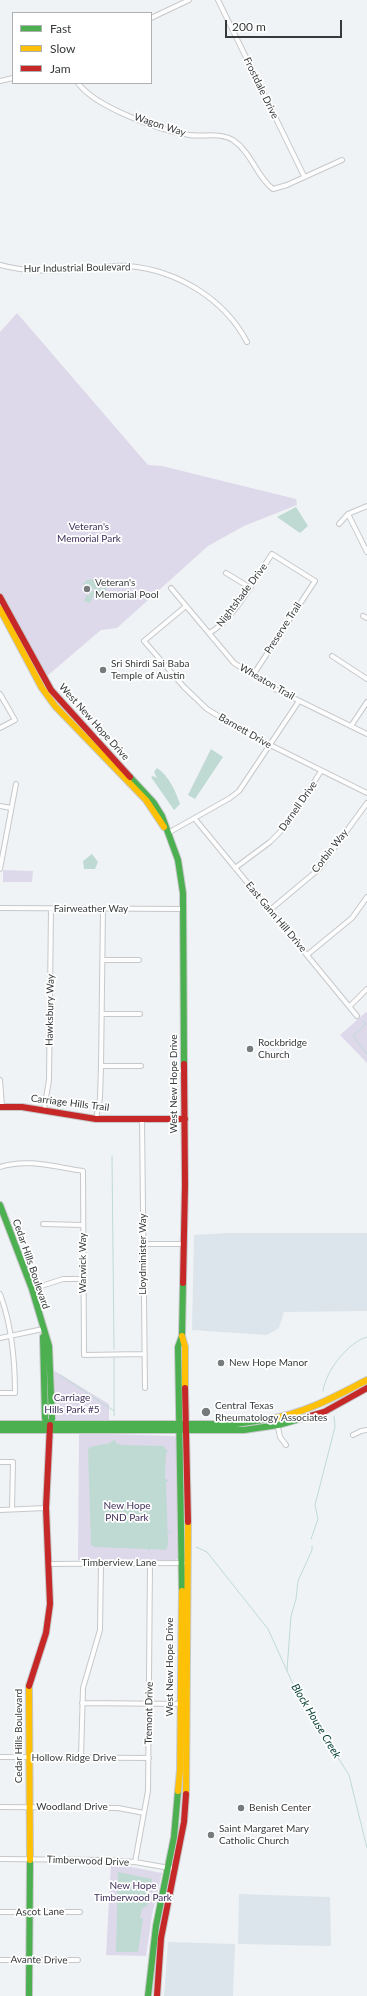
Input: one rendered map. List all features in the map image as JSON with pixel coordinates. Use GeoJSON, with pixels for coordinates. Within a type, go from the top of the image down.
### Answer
{"type":"FeatureCollection","features":[{"type":"Feature","properties":{"kind":"main road","name":"West New Hope Drive"},"geometry":{"type":"LineString","coordinates":[[0,597],[1,609],[51,690],[71,714],[145,792],[162,816],[178,860],[183,893],[185,1244],[182,1336],[185,1347],[189,1563],[187,1769],[184,1822],[161,1938],[156,1996]]}},
{"type":"Feature","properties":{"kind":"main road","name":"Carriage Hills Trail"},"geometry":{"type":"LineString","coordinates":[[1,1107],[22,1107],[96,1119],[185,1119]]}},
{"type":"Feature","properties":{"kind":"main road","name":"Cedar Hills Boulevard"},"geometry":{"type":"LineString","coordinates":[[0,1205],[32,1289],[43,1329],[48,1426],[46,1508],[50,1564],[50,1604],[46,1633],[29,1684],[29,1996]]}},
{"type":"Feature","properties":{"kind":"main road","name":"West New Hope Drive"},"geometry":{"type":"LineString","coordinates":[[148,1996],[156,1926],[176,1821],[180,1770],[181,1563],[178,1347],[182,1336]]}},
{"type":"Feature","properties":{"kind":"main road"},"geometry":{"type":"LineString","coordinates":[[0,1430],[48,1426],[178,1424],[224,1425],[276,1418],[329,1400],[367,1380]]}},
{"type":"Feature","properties":{"kind":"main road"},"geometry":{"type":"LineString","coordinates":[[0,1424],[178,1431],[233,1431],[278,1425],[324,1412],[367,1388]]}},
{"type":"Feature","properties":{"kind":"main road"},"geometry":{"type":"LineString","coordinates":[[180,1495],[184,1500],[184,1522],[188,1527]]}},
{"type":"Feature","properties":{"kind":"street"},"geometry":{"type":"LineString","coordinates":[[152,18],[189,0]]}},
{"type":"Feature","properties":{"kind":"street","name":"Frostdale Drive"},"geometry":{"type":"LineString","coordinates":[[218,0],[304,176]]}},
{"type":"Feature","properties":{"kind":"street"},"geometry":{"type":"LineString","coordinates":[[0,81],[12,78]]}},
{"type":"Feature","properties":{"kind":"street","name":"Wagon Way"},"geometry":{"type":"LineString","coordinates":[[79,84],[84,91],[112,109],[172,131],[190,135],[207,134],[232,139],[243,149],[255,165],[264,182],[273,189],[287,185],[342,160]]}},
{"type":"Feature","properties":{"kind":"street","name":"Hur Industrial Boulevard"},"geometry":{"type":"LineString","coordinates":[[0,266],[31,270],[59,270],[127,266],[162,272],[199,289],[227,314],[241,331],[247,342]]}},
{"type":"Feature","properties":{"kind":"street"},"geometry":{"type":"LineString","coordinates":[[340,524],[348,514],[367,506]]}},
{"type":"Feature","properties":{"kind":"street"},"geometry":{"type":"LineString","coordinates":[[348,514],[367,552]]}},
{"type":"Feature","properties":{"kind":"street","name":"Preserve Trail"},"geometry":{"type":"LineString","coordinates":[[253,675],[315,580],[272,554]]}},
{"type":"Feature","properties":{"kind":"street","name":"Nightshade Drive"},"geometry":{"type":"LineString","coordinates":[[209,633],[218,628],[249,588],[272,554]]}},
{"type":"Feature","properties":{"kind":"street"},"geometry":{"type":"LineString","coordinates":[[226,573],[249,588]]}},
{"type":"Feature","properties":{"kind":"street","name":"Wheaton Trail"},"geometry":{"type":"LineString","coordinates":[[171,588],[234,663],[275,689],[367,734]]}},
{"type":"Feature","properties":{"kind":"street","name":"Barnett Drive"},"geometry":{"type":"LineString","coordinates":[[186,606],[144,641],[184,687],[207,709],[246,733],[367,793]]}},
{"type":"Feature","properties":{"kind":"street"},"geometry":{"type":"LineString","coordinates":[[332,656],[367,679]]}},
{"type":"Feature","properties":{"kind":"street"},"geometry":{"type":"LineString","coordinates":[[0,694],[15,720],[0,728]]}},
{"type":"Feature","properties":{"kind":"street"},"geometry":{"type":"LineString","coordinates":[[168,834],[230,798],[239,791],[298,701]]}},
{"type":"Feature","properties":{"kind":"street"},"geometry":{"type":"LineString","coordinates":[[351,726],[367,702]]}},
{"type":"Feature","properties":{"kind":"street","name":"Darnell Drive"},"geometry":{"type":"LineString","coordinates":[[235,868],[270,842],[287,825],[322,772]]}},
{"type":"Feature","properties":{"kind":"street"},"geometry":{"type":"LineString","coordinates":[[0,870],[16,784]]}},
{"type":"Feature","properties":{"kind":"street","name":"Corbin Way"},"geometry":{"type":"LineString","coordinates":[[270,910],[319,869],[367,803]]}},
{"type":"Feature","properties":{"kind":"street"},"geometry":{"type":"LineString","coordinates":[[0,806],[11,808]]}},
{"type":"Feature","properties":{"kind":"street","name":"East Gann Hill Drive"},"geometry":{"type":"LineString","coordinates":[[195,819],[357,1016]]}},
{"type":"Feature","properties":{"kind":"street"},"geometry":{"type":"LineString","coordinates":[[308,955],[352,918],[367,897]]}},
{"type":"Feature","properties":{"kind":"street","name":"Fairweather Way"},"geometry":{"type":"LineString","coordinates":[[0,908],[183,909]]}},
{"type":"Feature","properties":{"kind":"street","name":"Hawksbury Way"},"geometry":{"type":"LineString","coordinates":[[44,1110],[49,1080],[51,908]]}},
{"type":"Feature","properties":{"kind":"street"},"geometry":{"type":"LineString","coordinates":[[96,1119],[100,1098],[102,1063],[103,909]]}},
{"type":"Feature","properties":{"kind":"street"},"geometry":{"type":"LineString","coordinates":[[103,957],[139,960]]}},
{"type":"Feature","properties":{"kind":"street"},"geometry":{"type":"LineString","coordinates":[[350,1006],[367,989]]}},
{"type":"Feature","properties":{"kind":"street"},"geometry":{"type":"LineString","coordinates":[[102,1011],[140,1014]]}},
{"type":"Feature","properties":{"kind":"street"},"geometry":{"type":"LineString","coordinates":[[102,1063],[141,1066]]}},
{"type":"Feature","properties":{"kind":"street"},"geometry":{"type":"LineString","coordinates":[[0,1080],[1,1107]]}},
{"type":"Feature","properties":{"kind":"street","name":"Lloydminister Way"},"geometry":{"type":"LineString","coordinates":[[142,1119],[145,1388]]}},
{"type":"Feature","properties":{"kind":"street","name":"Warwick Way"},"geometry":{"type":"LineString","coordinates":[[0,1167],[13,1163],[26,1162],[82,1171],[84,1355],[144,1354]]}},
{"type":"Feature","properties":{"kind":"street"},"geometry":{"type":"LineString","coordinates":[[42,1224],[83,1225]]}},
{"type":"Feature","properties":{"kind":"street"},"geometry":{"type":"LineString","coordinates":[[143,1244],[185,1244]]}},
{"type":"Feature","properties":{"kind":"street"},"geometry":{"type":"LineString","coordinates":[[32,1289],[63,1279],[83,1279]]}},
{"type":"Feature","properties":{"kind":"street"},"geometry":{"type":"LineString","coordinates":[[0,1294],[12,1335],[15,1393],[0,1393]]}},
{"type":"Feature","properties":{"kind":"street"},"geometry":{"type":"LineString","coordinates":[[0,1338],[43,1329]]}},
{"type":"Feature","properties":{"kind":"street"},"geometry":{"type":"LineString","coordinates":[[276,1418],[280,1437],[286,1445]]}},
{"type":"Feature","properties":{"kind":"street"},"geometry":{"type":"LineString","coordinates":[[353,1435],[367,1430]]}},
{"type":"Feature","properties":{"kind":"street"},"geometry":{"type":"LineString","coordinates":[[0,1462],[13,1462],[12,1509]]}},
{"type":"Feature","properties":{"kind":"street"},"geometry":{"type":"LineString","coordinates":[[0,1510],[46,1508]]}},
{"type":"Feature","properties":{"kind":"street","name":"Tremont Drive"},"geometry":{"type":"LineString","coordinates":[[135,1862],[148,1791],[150,1704],[150,1563]]}},
{"type":"Feature","properties":{"kind":"street","name":"Timberview Lane"},"geometry":{"type":"LineString","coordinates":[[50,1564],[189,1563]]}},
{"type":"Feature","properties":{"kind":"street"},"geometry":{"type":"LineString","coordinates":[[81,1757],[83,1688],[100,1630],[101,1564]]}},
{"type":"Feature","properties":{"kind":"street"},"geometry":{"type":"LineString","coordinates":[[82,1703],[188,1704]]}},
{"type":"Feature","properties":{"kind":"street","name":"Hollow Ridge Drive"},"geometry":{"type":"LineString","coordinates":[[0,1757],[149,1758]]}},
{"type":"Feature","properties":{"kind":"street","name":"Woodland Drive"},"geometry":{"type":"LineString","coordinates":[[0,1807],[118,1808],[144,1813]]}},
{"type":"Feature","properties":{"kind":"street","name":"Timberwood Drive"},"geometry":{"type":"LineString","coordinates":[[0,1859],[104,1860],[135,1862],[175,1869]]}},
{"type":"Feature","properties":{"kind":"street","name":"Ascot Lane"},"geometry":{"type":"LineString","coordinates":[[0,1912],[80,1912]]}},
{"type":"Feature","properties":{"kind":"street","name":"Avante Drive"},"geometry":{"type":"LineString","coordinates":[[0,1960],[78,1960]]}},
{"type":"Feature","properties":{"kind":"shaded area"},"geometry":{"type":"Polygon","coordinates":[[[296,507],[308,526],[300,533],[277,517],[296,507]]]}},
{"type":"Feature","properties":{"kind":"shaded area"},"geometry":{"type":"Polygon","coordinates":[[[94,579],[98,581],[97,587],[102,589],[103,585],[107,587],[102,599],[94,594],[90,603],[84,601],[86,595],[89,596],[91,590],[100,594],[100,592],[83,584],[87,580],[94,579]]]}},
{"type":"Feature","properties":{"kind":"shaded area"},"geometry":{"type":"Polygon","coordinates":[[[211,749],[223,757],[195,799],[188,795],[211,749]]]}},
{"type":"Feature","properties":{"kind":"shaded area"},"geometry":{"type":"Polygon","coordinates":[[[157,768],[168,779],[176,794],[180,804],[174,810],[151,777],[153,776],[157,778],[154,772],[157,768]]]}},
{"type":"Feature","properties":{"kind":"shaded area"},"geometry":{"type":"Polygon","coordinates":[[[92,854],[98,862],[95,869],[84,869],[83,861],[92,854]]]}},
{"type":"Feature","properties":{"kind":"shaded area"},"geometry":{"type":"Polygon","coordinates":[[[228,1233],[367,1233],[367,1311],[284,1312],[279,1328],[267,1335],[192,1330],[194,1235],[228,1233]]]}},
{"type":"Feature","properties":{"kind":"shaded area","name":"New Hope PND Park"},"geometry":{"type":"Polygon","coordinates":[[[115,1440],[116,1443],[121,1445],[164,1446],[166,1450],[168,1449],[166,1454],[165,1479],[169,1480],[166,1482],[168,1545],[166,1550],[151,1549],[148,1551],[148,1549],[95,1547],[91,1545],[88,1450],[90,1447],[110,1443],[115,1440]]]}},
{"type":"Feature","properties":{"kind":"shaded area"},"geometry":{"type":"Polygon","coordinates":[[[118,1872],[152,1879],[148,1905],[142,1909],[140,1918],[143,1919],[138,1952],[116,1952],[118,1872]]]}},
{"type":"Feature","properties":{"kind":"shaded area"},"geometry":{"type":"Polygon","coordinates":[[[239,1894],[330,1897],[331,1946],[238,1944],[239,1894]]]}},
{"type":"Feature","properties":{"kind":"shaded area"},"geometry":{"type":"Polygon","coordinates":[[[168,1942],[235,1944],[233,1996],[164,1996],[168,1942]]]}},
{"type":"Feature","properties":{"kind":"green space","name":"Veteran's Memorial Park"},"geometry":{"type":"Polygon","coordinates":[[[17,313],[148,465],[162,466],[296,499],[297,505],[244,526],[208,546],[117,628],[101,630],[46,677],[14,615],[0,592],[0,332],[17,313]]]}},
{"type":"Feature","properties":{"kind":"green space"},"geometry":{"type":"Polygon","coordinates":[[[3,870],[33,871],[32,882],[3,882],[3,870]]]}},
{"type":"Feature","properties":{"kind":"green space"},"geometry":{"type":"Polygon","coordinates":[[[366,1012],[367,1013],[367,1063],[340,1035],[366,1012]]]}},
{"type":"Feature","properties":{"kind":"green space","name":"Carriage Hills Park #5"},"geometry":{"type":"Polygon","coordinates":[[[53,1370],[109,1404],[109,1422],[58,1422],[55,1420],[53,1370]]]}},
{"type":"Feature","properties":{"kind":"green space","name":"New Hope PND Park"},"geometry":{"type":"Polygon","coordinates":[[[79,1433],[174,1436],[176,1438],[178,1558],[176,1560],[78,1560],[79,1433]]]}},
{"type":"Feature","properties":{"kind":"green space","name":"New Hope Timberwood Park"},"geometry":{"type":"Polygon","coordinates":[[[111,1863],[162,1873],[152,1915],[146,1956],[106,1955],[111,1863]]]}},
{"type":"Feature","properties":{"kind":"waterway"},"geometry":{"type":"LineString","coordinates":[[363,1021],[366,1024],[353,1036],[367,1054]]}},
{"type":"Feature","properties":{"kind":"waterway"},"geometry":{"type":"LineString","coordinates":[[112,1156],[114,1349]]}},
{"type":"Feature","properties":{"kind":"waterway","name":"Block House Creek"},"geometry":{"type":"LineString","coordinates":[[323,1391],[328,1375],[345,1351],[352,1345],[367,1337]]}},
{"type":"Feature","properties":{"kind":"waterway"},"geometry":{"type":"LineString","coordinates":[[114,1358],[114,1416]]}},
{"type":"Feature","properties":{"kind":"waterway"},"geometry":{"type":"LineString","coordinates":[[60,1375],[114,1411]]}},
{"type":"Feature","properties":{"kind":"waterway","name":"Block House Creek"},"geometry":{"type":"LineString","coordinates":[[311,1539],[318,1519],[315,1505],[335,1427],[334,1416]]}},
{"type":"Feature","properties":{"kind":"waterway"},"geometry":{"type":"LineString","coordinates":[[166,1530],[171,1533]]}},
{"type":"Feature","properties":{"kind":"waterway","name":"Block House Creek"},"geometry":{"type":"LineString","coordinates":[[287,1670],[291,1616],[296,1599],[298,1581],[312,1550],[312,1546]]}},
{"type":"Feature","properties":{"kind":"waterway","name":"Block House Creek"},"geometry":{"type":"LineString","coordinates":[[196,1547],[207,1552],[268,1629],[298,1695],[349,1775],[367,1848]]}},
{"type":"Feature","properties":{"kind":"traffic: fast"},"geometry":{"type":"LineString","coordinates":[[130,777],[154,803],[162,816],[178,860],[183,893],[184,1064]]}},
{"type":"Feature","properties":{"kind":"traffic: fast"},"geometry":{"type":"LineString","coordinates":[[0,1205],[32,1289],[49,1346],[52,1419],[50,1425]]}},
{"type":"Feature","properties":{"kind":"traffic: fast"},"geometry":{"type":"LineString","coordinates":[[182,1591],[178,1347],[182,1336],[183,1283]]}},
{"type":"Feature","properties":{"kind":"traffic: fast"},"geometry":{"type":"LineString","coordinates":[[43,1337],[45,1418],[47,1427]]}},
{"type":"Feature","properties":{"kind":"traffic: fast"},"geometry":{"type":"LineString","coordinates":[[0,1430],[244,1430],[278,1425],[307,1417]]}},
{"type":"Feature","properties":{"kind":"traffic: fast"},"geometry":{"type":"LineString","coordinates":[[0,1424],[236,1424],[269,1419]]}},
{"type":"Feature","properties":{"kind":"traffic: fast"},"geometry":{"type":"LineString","coordinates":[[148,1996],[156,1926],[174,1837],[178,1791]]}},
{"type":"Feature","properties":{"kind":"traffic: fast"},"geometry":{"type":"LineString","coordinates":[[29,1996],[30,1860]]}},
{"type":"Feature","properties":{"kind":"traffic: slow"},"geometry":{"type":"LineString","coordinates":[[0,609],[42,688],[55,706],[146,800],[164,827]]}},
{"type":"Feature","properties":{"kind":"traffic: slow"},"geometry":{"type":"LineString","coordinates":[[182,1336],[185,1347],[185,1388]]}},
{"type":"Feature","properties":{"kind":"traffic: slow"},"geometry":{"type":"LineString","coordinates":[[269,1419],[282,1417],[307,1409],[367,1380]]}},
{"type":"Feature","properties":{"kind":"traffic: slow"},"geometry":{"type":"LineString","coordinates":[[186,1794],[188,1522]]}},
{"type":"Feature","properties":{"kind":"traffic: slow"},"geometry":{"type":"LineString","coordinates":[[178,1791],[180,1770],[182,1591]]}},
{"type":"Feature","properties":{"kind":"traffic: slow"},"geometry":{"type":"LineString","coordinates":[[29,1686],[30,1860]]}},
{"type":"Feature","properties":{"kind":"traffic: jam"},"geometry":{"type":"LineString","coordinates":[[0,597],[51,690],[130,777]]}},
{"type":"Feature","properties":{"kind":"traffic: jam"},"geometry":{"type":"LineString","coordinates":[[183,1283],[185,1185],[184,1064]]}},
{"type":"Feature","properties":{"kind":"traffic: jam"},"geometry":{"type":"LineString","coordinates":[[0,1107],[22,1107],[96,1119],[185,1119]]}},
{"type":"Feature","properties":{"kind":"traffic: jam"},"geometry":{"type":"LineString","coordinates":[[185,1388],[188,1522]]}},
{"type":"Feature","properties":{"kind":"traffic: jam"},"geometry":{"type":"LineString","coordinates":[[307,1417],[324,1412],[367,1388]]}},
{"type":"Feature","properties":{"kind":"traffic: jam"},"geometry":{"type":"LineString","coordinates":[[29,1686],[46,1633],[50,1604],[46,1508],[50,1425]]}},
{"type":"Feature","properties":{"kind":"traffic: jam"},"geometry":{"type":"LineString","coordinates":[[157,1996],[161,1938],[184,1822],[186,1794]]}},
{"type":"Feature","properties":{"kind":"place","name":"Veteran's Memorial Pool"},"geometry":{"type":"Point","coordinates":[87,589]}},
{"type":"Feature","properties":{"kind":"place","name":"Sri Shirdi Sai Baba Temple of Austin"},"geometry":{"type":"Point","coordinates":[103,670]}},
{"type":"Feature","properties":{"kind":"place","name":"Rockbridge Church"},"geometry":{"type":"Point","coordinates":[250,1049]}},
{"type":"Feature","properties":{"kind":"place","name":"New Hope Manor"},"geometry":{"type":"Point","coordinates":[221,1363]}},
{"type":"Feature","properties":{"kind":"place","name":"Central Texas Rheumatology Associates"},"geometry":{"type":"Point","coordinates":[206,1412]}},
{"type":"Feature","properties":{"kind":"place","name":"Benish Center"},"geometry":{"type":"Point","coordinates":[241,1808]}},
{"type":"Feature","properties":{"kind":"place","name":"Saint Margaret Mary Catholic Church"},"geometry":{"type":"Point","coordinates":[211,1835]}}]}
